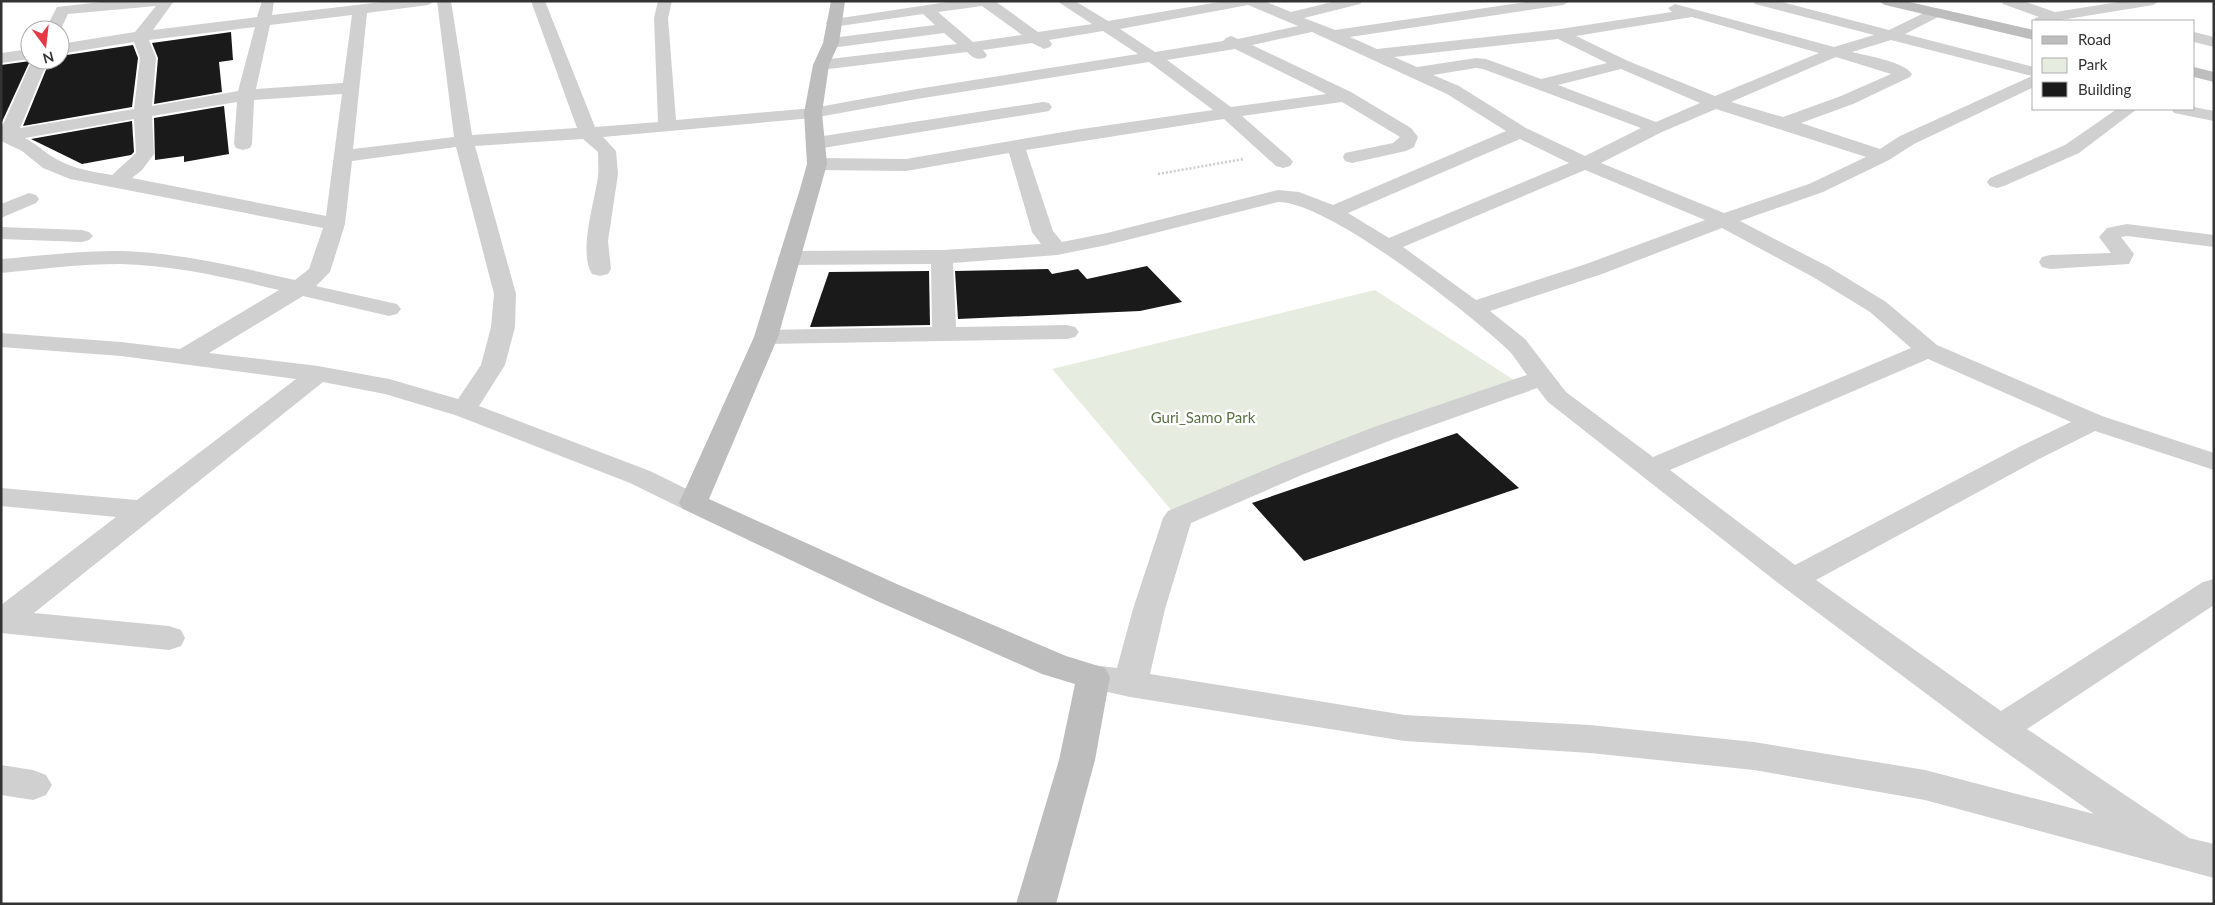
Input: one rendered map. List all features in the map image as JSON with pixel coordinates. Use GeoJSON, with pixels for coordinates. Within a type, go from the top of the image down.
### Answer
{"type":"FeatureCollection","features":[{"type":"Feature","properties":{"kind":"main road"},"geometry":{"type":"LineString","coordinates":[[838,1],[832,33],[821,66],[813,113],[817,142],[817,164],[766,337],[693,503],[940,616],[1054,665],[1093,677],[1077,760],[1036,904]]}},
{"type":"Feature","properties":{"kind":"main road"},"geometry":{"type":"LineString","coordinates":[[1885,1],[1906,6],[1932,7],[2032,35]]}},
{"type":"Feature","properties":{"kind":"main road"},"geometry":{"type":"LineString","coordinates":[[2195,72],[2214,77]]}},
{"type":"Feature","properties":{"kind":"street"},"geometry":{"type":"LineString","coordinates":[[55,20],[57,6],[160,1]]}},
{"type":"Feature","properties":{"kind":"street"},"geometry":{"type":"LineString","coordinates":[[140,36],[167,1]]}},
{"type":"Feature","properties":{"kind":"street"},"geometry":{"type":"LineString","coordinates":[[243,144],[246,95],[269,1]]}},
{"type":"Feature","properties":{"kind":"street"},"geometry":{"type":"LineString","coordinates":[[70,47],[140,36],[428,1]]}},
{"type":"Feature","properties":{"kind":"street"},"geometry":{"type":"LineString","coordinates":[[444,1],[464,140],[505,294],[503,327],[493,365],[464,410]]}},
{"type":"Feature","properties":{"kind":"street"},"geometry":{"type":"LineString","coordinates":[[538,1],[588,133],[607,151],[608,174],[596,241],[600,268]]}},
{"type":"Feature","properties":{"kind":"street"},"geometry":{"type":"LineString","coordinates":[[665,1],[661,18],[667,126]]}},
{"type":"Feature","properties":{"kind":"street"},"geometry":{"type":"LineString","coordinates":[[832,33],[927,10],[985,1],[1101,84]]}},
{"type":"Feature","properties":{"kind":"street"},"geometry":{"type":"LineString","coordinates":[[1064,1],[1151,56],[1228,113],[1278,158]]}},
{"type":"Feature","properties":{"kind":"street"},"geometry":{"type":"LineString","coordinates":[[1154,1],[1235,44],[1345,96],[1405,132],[1409,137],[1407,143],[1399,147],[1352,157]]}},
{"type":"Feature","properties":{"kind":"street"},"geometry":{"type":"LineString","coordinates":[[821,66],[886,59],[1182,16],[1247,1]]}},
{"type":"Feature","properties":{"kind":"street"},"geometry":{"type":"LineString","coordinates":[[1251,1],[1417,72],[1453,90],[1520,132],[1585,163],[1723,220],[1821,272],[1878,307],[1928,350],[2094,422],[2214,462]]}},
{"type":"Feature","properties":{"kind":"street"},"geometry":{"type":"LineString","coordinates":[[1289,17],[1355,1]]}},
{"type":"Feature","properties":{"kind":"street"},"geometry":{"type":"LineString","coordinates":[[1333,35],[1563,1]]}},
{"type":"Feature","properties":{"kind":"street"},"geometry":{"type":"LineString","coordinates":[[1760,1],[2032,71]]}},
{"type":"Feature","properties":{"kind":"street"},"geometry":{"type":"LineString","coordinates":[[2008,1],[2047,19],[2153,1]]}},
{"type":"Feature","properties":{"kind":"street"},"geometry":{"type":"LineString","coordinates":[[1660,4],[1893,68],[1904,74],[1847,100],[1784,123]]}},
{"type":"Feature","properties":{"kind":"street"},"geometry":{"type":"LineString","coordinates":[[1387,246],[1585,163],[1656,128],[1834,52],[1891,35],[1932,7]]}},
{"type":"Feature","properties":{"kind":"street"},"geometry":{"type":"LineString","coordinates":[[184,357],[298,289],[319,272],[335,224],[360,9]]}},
{"type":"Feature","properties":{"kind":"street"},"geometry":{"type":"LineString","coordinates":[[927,10],[1006,80],[1060,121]]}},
{"type":"Feature","properties":{"kind":"street"},"geometry":{"type":"LineString","coordinates":[[1377,54],[1560,34],[1692,12]]}},
{"type":"Feature","properties":{"kind":"street"},"geometry":{"type":"LineString","coordinates":[[2011,30],[2032,24]]}},
{"type":"Feature","properties":{"kind":"street"},"geometry":{"type":"LineString","coordinates":[[2195,28],[2214,26]]}},
{"type":"Feature","properties":{"kind":"street"},"geometry":{"type":"LineString","coordinates":[[343,156],[464,140],[588,133],[813,113],[917,94],[1235,44],[1313,27]]}},
{"type":"Feature","properties":{"kind":"street"},"geometry":{"type":"LineString","coordinates":[[832,33],[948,28]]}},
{"type":"Feature","properties":{"kind":"street"},"geometry":{"type":"LineString","coordinates":[[1560,34],[1622,64],[1716,103],[1784,123],[1882,156]]}},
{"type":"Feature","properties":{"kind":"street"},"geometry":{"type":"LineString","coordinates":[[116,181],[136,166],[145,154],[144,111],[148,58],[140,36]]}},
{"type":"Feature","properties":{"kind":"street"},"geometry":{"type":"LineString","coordinates":[[2195,37],[2214,42]]}},
{"type":"Feature","properties":{"kind":"street"},"geometry":{"type":"LineString","coordinates":[[1,58],[20,55]]}},
{"type":"Feature","properties":{"kind":"street"},"geometry":{"type":"LineString","coordinates":[[886,59],[917,94]]}},
{"type":"Feature","properties":{"kind":"street"},"geometry":{"type":"LineString","coordinates":[[1417,72],[1481,63],[1542,84],[1656,128]]}},
{"type":"Feature","properties":{"kind":"street"},"geometry":{"type":"LineString","coordinates":[[1542,84],[1622,64]]}},
{"type":"Feature","properties":{"kind":"street"},"geometry":{"type":"LineString","coordinates":[[4,136],[37,70]]}},
{"type":"Feature","properties":{"kind":"street"},"geometry":{"type":"LineString","coordinates":[[1474,308],[1594,269],[1723,220],[1816,188],[1882,156],[1907,140],[2032,83]]}},
{"type":"Feature","properties":{"kind":"street"},"geometry":{"type":"LineString","coordinates":[[4,136],[246,95],[351,88]]}},
{"type":"Feature","properties":{"kind":"street"},"geometry":{"type":"LineString","coordinates":[[817,142],[1060,121],[1228,113],[1345,96]]}},
{"type":"Feature","properties":{"kind":"street"},"geometry":{"type":"LineString","coordinates":[[1997,182],[2072,149],[2127,110]]}},
{"type":"Feature","properties":{"kind":"street"},"geometry":{"type":"LineString","coordinates":[[2185,110],[2214,116]]}},
{"type":"Feature","properties":{"kind":"street"},"geometry":{"type":"LineString","coordinates":[[817,164],[906,164],[1016,146],[1060,121]]}},
{"type":"Feature","properties":{"kind":"street"},"geometry":{"type":"LineString","coordinates":[[1333,212],[1520,132]]}},
{"type":"Feature","properties":{"kind":"street"},"geometry":{"type":"LineString","coordinates":[[4,136],[28,146],[50,164],[78,175],[335,224]]}},
{"type":"Feature","properties":{"kind":"street"},"geometry":{"type":"LineString","coordinates":[[1016,146],[1043,232],[1057,250]]}},
{"type":"Feature","properties":{"kind":"street"},"geometry":{"type":"LineString","coordinates":[[789,258],[942,257],[1057,250],[1278,196],[1292,196],[1333,212],[1387,246],[1474,308],[1516,344],[1557,397],[1793,579],[2000,729],[2180,853]]}},
{"type":"Feature","properties":{"kind":"street"},"geometry":{"type":"LineString","coordinates":[[1,212],[29,199]]}},
{"type":"Feature","properties":{"kind":"street"},"geometry":{"type":"LineString","coordinates":[[2050,262],[2120,259],[2124,254],[2110,237],[2114,232],[2127,230],[2214,241]]}},
{"type":"Feature","properties":{"kind":"street"},"geometry":{"type":"LineString","coordinates":[[1,232],[82,236]]}},
{"type":"Feature","properties":{"kind":"street"},"geometry":{"type":"LineString","coordinates":[[942,257],[944,333]]}},
{"type":"Feature","properties":{"kind":"street"},"geometry":{"type":"LineString","coordinates":[[1,266],[113,258],[160,260],[259,279],[389,309]]}},
{"type":"Feature","properties":{"kind":"street"},"geometry":{"type":"LineString","coordinates":[[766,337],[1067,332]]}},
{"type":"Feature","properties":{"kind":"street"},"geometry":{"type":"LineString","coordinates":[[1,340],[121,349],[318,374],[389,387],[464,410],[533,438],[640,477],[693,503]]}},
{"type":"Feature","properties":{"kind":"street"},"geometry":{"type":"LineString","coordinates":[[1650,469],[1928,350]]}},
{"type":"Feature","properties":{"kind":"street"},"geometry":{"type":"LineString","coordinates":[[1,622],[318,374]]}},
{"type":"Feature","properties":{"kind":"street"},"geometry":{"type":"LineString","coordinates":[[1130,684],[1149,609],[1178,518],[1294,468],[1384,433],[1542,378]]}},
{"type":"Feature","properties":{"kind":"street"},"geometry":{"type":"LineString","coordinates":[[1793,579],[2029,454],[2094,422]]}},
{"type":"Feature","properties":{"kind":"street"},"geometry":{"type":"LineString","coordinates":[[1,497],[142,510]]}},
{"type":"Feature","properties":{"kind":"street"},"geometry":{"type":"LineString","coordinates":[[2000,729],[2214,590]]}},
{"type":"Feature","properties":{"kind":"street"},"geometry":{"type":"LineString","coordinates":[[1,622],[169,638]]}},
{"type":"Feature","properties":{"kind":"street"},"geometry":{"type":"LineString","coordinates":[[1093,677],[1405,728],[1590,739],[1764,758],[1925,785],[2214,861]]}},
{"type":"Feature","properties":{"kind":"path"},"geometry":{"type":"LineString","coordinates":[[1158,174],[1278,158]]}},
{"type":"Feature","properties":{"kind":"green space","name":"Guri_Samo Park"},"geometry":{"type":"Polygon","coordinates":[[[1375,290],[1531,391],[1383,433],[1178,518],[1052,369],[1375,290]]]}},
{"type":"Feature","properties":{"kind":"building"},"geometry":{"type":"Polygon","coordinates":[[[231,32],[233,60],[219,62],[222,92],[154,104],[158,58],[152,43],[231,32]]]}},
{"type":"Feature","properties":{"kind":"building"},"geometry":{"type":"Polygon","coordinates":[[[133,45],[138,58],[132,107],[23,126],[46,70],[70,70],[70,54],[133,45]]]}},
{"type":"Feature","properties":{"kind":"building"},"geometry":{"type":"Polygon","coordinates":[[[20,62],[20,70],[26,70],[1,124],[1,65],[20,62]]]}},
{"type":"Feature","properties":{"kind":"building"},"geometry":{"type":"Polygon","coordinates":[[[224,106],[229,154],[184,162],[184,156],[155,160],[154,118],[224,106]]]}},
{"type":"Feature","properties":{"kind":"building"},"geometry":{"type":"Polygon","coordinates":[[[132,121],[134,152],[131,155],[82,164],[31,139],[132,121]]]}},
{"type":"Feature","properties":{"kind":"building"},"geometry":{"type":"Polygon","coordinates":[[[1147,266],[1182,302],[1140,311],[958,319],[955,271],[1048,269],[1052,274],[1078,269],[1087,279],[1147,266]]]}},
{"type":"Feature","properties":{"kind":"building"},"geometry":{"type":"Polygon","coordinates":[[[929,271],[930,325],[810,327],[829,272],[929,271]]]}},
{"type":"Feature","properties":{"kind":"building"},"geometry":{"type":"Polygon","coordinates":[[[1457,433],[1519,488],[1304,561],[1252,503],[1457,433]]]}}]}
